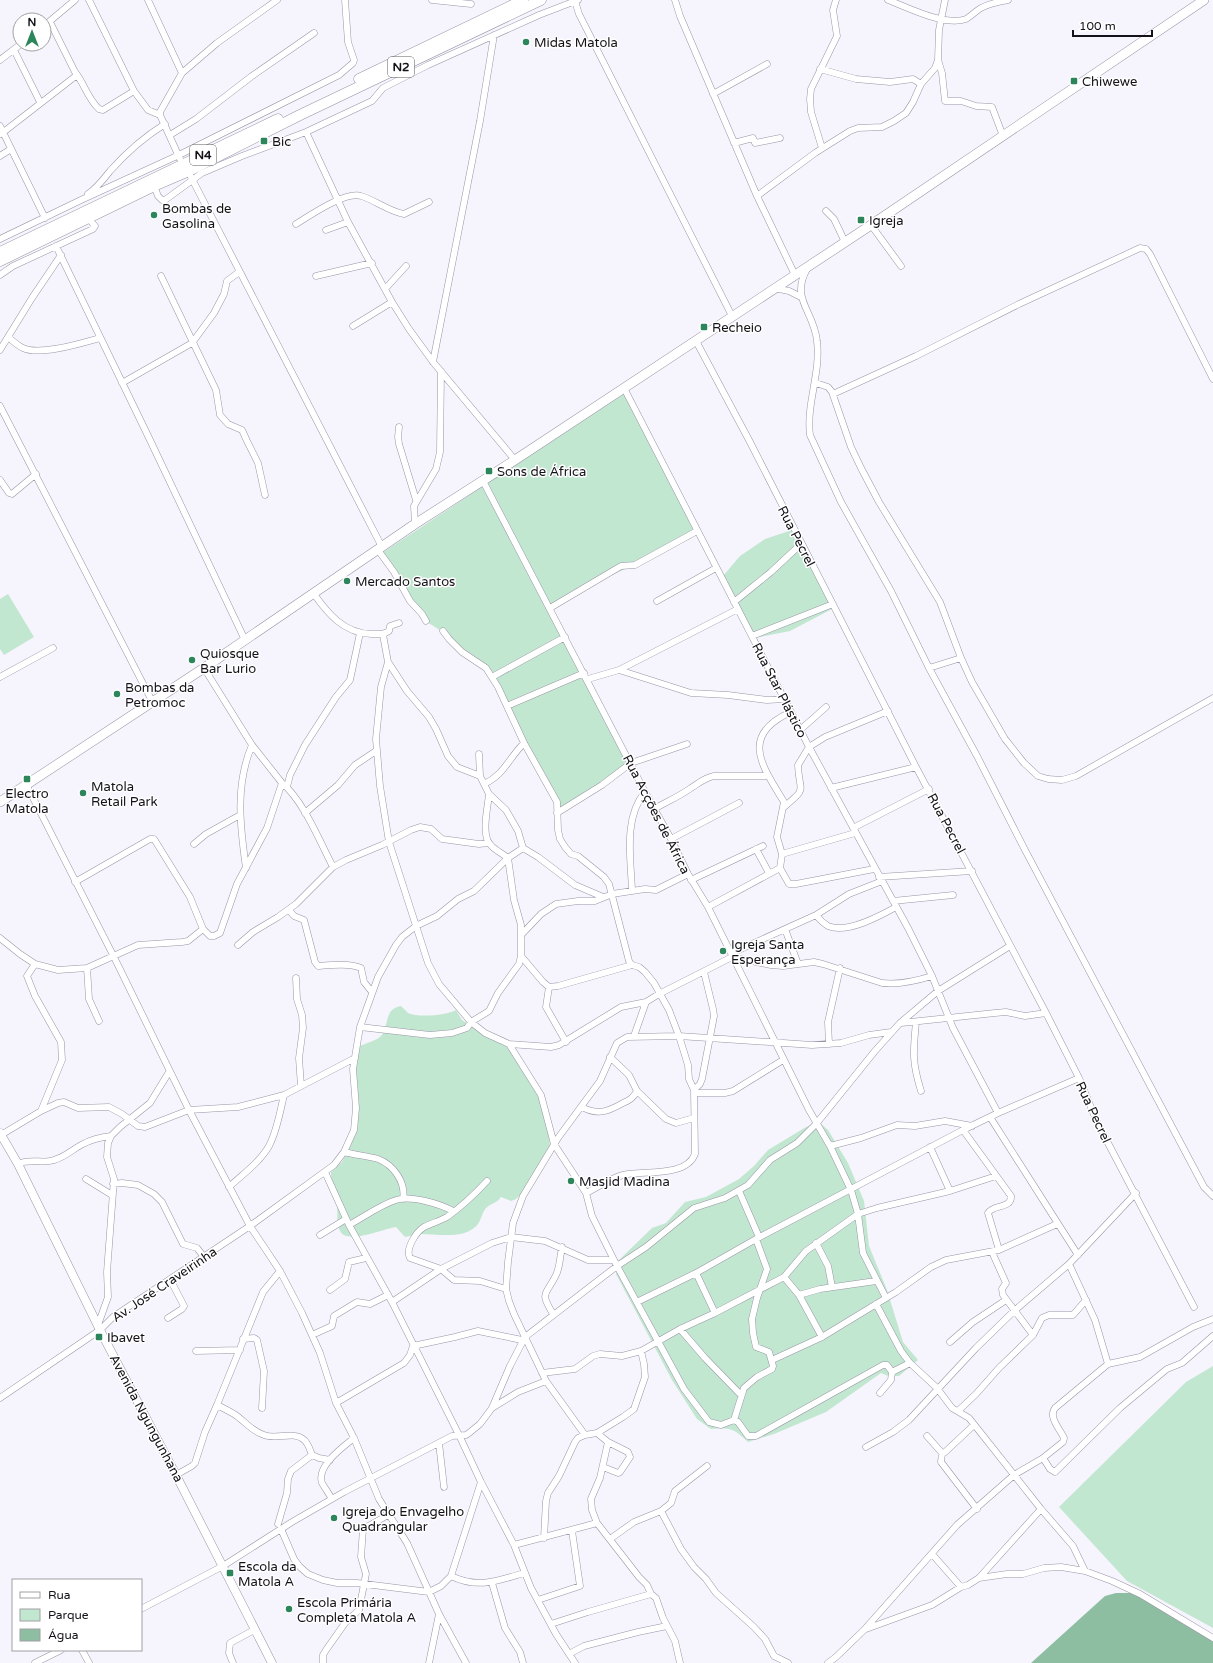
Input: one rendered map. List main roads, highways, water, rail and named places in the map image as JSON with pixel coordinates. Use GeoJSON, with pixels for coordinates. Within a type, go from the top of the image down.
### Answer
{"type":"FeatureCollection","features":[{"type":"Feature","properties":{"kind":"highway","name":"N2"},"geometry":{"type":"LineString","coordinates":[[406,57],[523,0]]}},
{"type":"Feature","properties":{"kind":"highway","name":"N2"},"geometry":{"type":"LineString","coordinates":[[260,135],[541,0]]}},
{"type":"Feature","properties":{"kind":"highway","name":"N4"},"geometry":{"type":"LineString","coordinates":[[0,261],[154,186],[186,168],[406,57]]}},
{"type":"Feature","properties":{"kind":"highway","name":"N4"},"geometry":{"type":"LineString","coordinates":[[0,252],[260,135]]}},
{"type":"Feature","properties":{"kind":"main road"},"geometry":{"type":"LineString","coordinates":[[0,802],[204,668],[415,524],[483,481],[871,225],[1204,0]]}},
{"type":"Feature","properties":{"kind":"water"},"geometry":{"type":"Polygon","coordinates":[[[1116,1593],[1134,1593],[1213,1640],[1213,1663],[1031,1663],[1105,1596],[1116,1593]]]}},
{"type":"Feature","properties":{"kind":"place","name":"Midas Matola"},"geometry":{"type":"Point","coordinates":[526,42]}},
{"type":"Feature","properties":{"kind":"place","name":"Chiwewe"},"geometry":{"type":"Point","coordinates":[1074,81]}},
{"type":"Feature","properties":{"kind":"place","name":"Bic"},"geometry":{"type":"Point","coordinates":[264,141]}},
{"type":"Feature","properties":{"kind":"place","name":"Bombas de Gasolina"},"geometry":{"type":"Point","coordinates":[154,215]}},
{"type":"Feature","properties":{"kind":"place","name":"Igreja"},"geometry":{"type":"Point","coordinates":[861,220]}},
{"type":"Feature","properties":{"kind":"place","name":"Recheio"},"geometry":{"type":"Point","coordinates":[704,327]}},
{"type":"Feature","properties":{"kind":"place","name":"Sons de África"},"geometry":{"type":"Point","coordinates":[489,471]}},
{"type":"Feature","properties":{"kind":"place","name":"Mercado Santos"},"geometry":{"type":"Point","coordinates":[347,581]}},
{"type":"Feature","properties":{"kind":"place","name":"Quiosque Bar Lurio"},"geometry":{"type":"Point","coordinates":[192,660]}},
{"type":"Feature","properties":{"kind":"place","name":"Bombas da Petromoc"},"geometry":{"type":"Point","coordinates":[117,694]}},
{"type":"Feature","properties":{"kind":"place","name":"Electro Matola"},"geometry":{"type":"Point","coordinates":[27,779]}},
{"type":"Feature","properties":{"kind":"place","name":"Matola Retail Park"},"geometry":{"type":"Point","coordinates":[83,793]}},
{"type":"Feature","properties":{"kind":"place","name":"Igreja Santa Esperança"},"geometry":{"type":"Point","coordinates":[723,951]}},
{"type":"Feature","properties":{"kind":"place","name":"Masjid Madina"},"geometry":{"type":"Point","coordinates":[571,1181]}},
{"type":"Feature","properties":{"kind":"place","name":"Ibavet"},"geometry":{"type":"Point","coordinates":[99,1337]}},
{"type":"Feature","properties":{"kind":"place","name":"Igreja do Envagelho Quadrangular"},"geometry":{"type":"Point","coordinates":[334,1518]}},
{"type":"Feature","properties":{"kind":"place","name":"Escola da Matola A"},"geometry":{"type":"Point","coordinates":[230,1573]}},
{"type":"Feature","properties":{"kind":"place","name":"Escola Primária Completa Matola A"},"geometry":{"type":"Point","coordinates":[289,1609]}}]}
